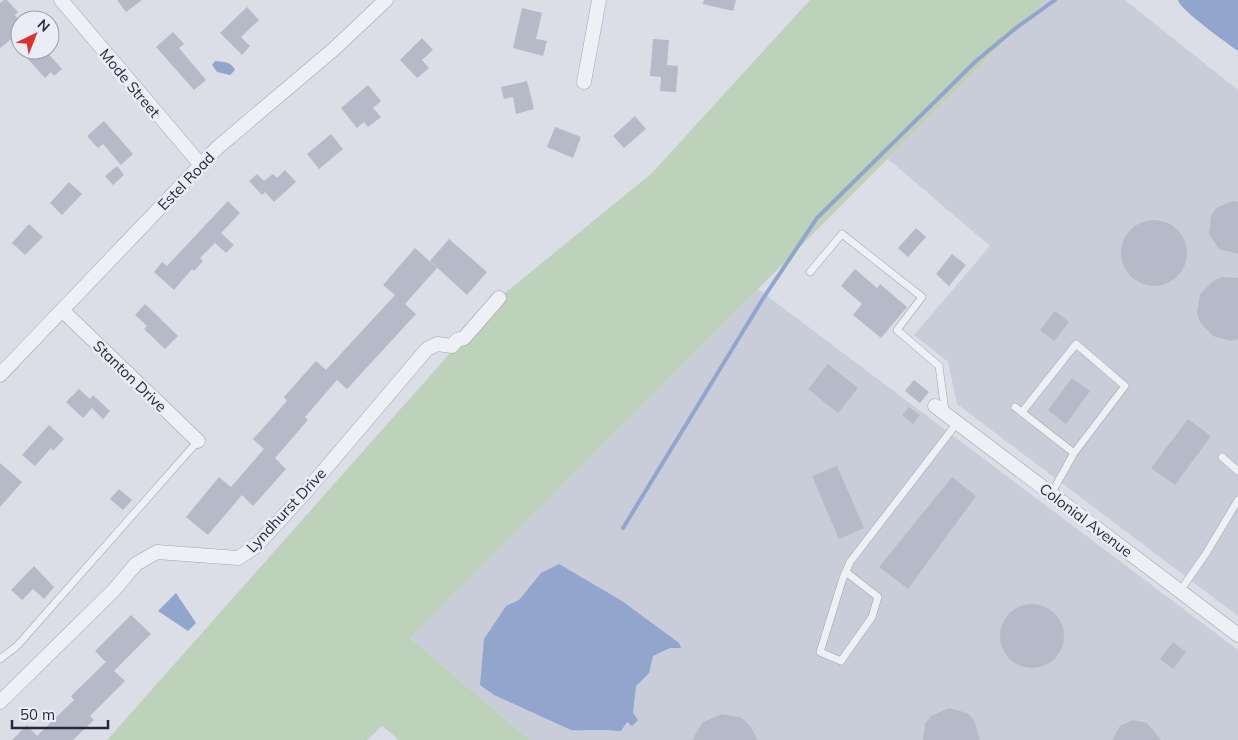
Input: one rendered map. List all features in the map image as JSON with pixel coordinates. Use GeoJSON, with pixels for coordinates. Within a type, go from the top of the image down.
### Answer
{"type":"FeatureCollection","features":[{"type":"Feature","properties":{"kind":"street","name":"Mode Street"},"geometry":{"type":"LineString","coordinates":[[61,0],[201,165]]}},
{"type":"Feature","properties":{"kind":"street","name":"Estel Road"},"geometry":{"type":"LineString","coordinates":[[0,375],[217,148],[334,49],[386,0]]}},
{"type":"Feature","properties":{"kind":"street"},"geometry":{"type":"LineString","coordinates":[[584,82],[599,0]]}},
{"type":"Feature","properties":{"kind":"street","name":"Lyndhurst Drive"},"geometry":{"type":"LineString","coordinates":[[0,702],[114,590],[136,564],[158,552],[238,558],[255,547],[309,488],[427,349],[437,344],[452,346],[457,340],[464,338],[499,298]]}},
{"type":"Feature","properties":{"kind":"street","name":"Stanton Drive"},"geometry":{"type":"LineString","coordinates":[[62,310],[198,442]]}},
{"type":"Feature","properties":{"kind":"street","name":"Colonial Avenue"},"geometry":{"type":"LineString","coordinates":[[940,410],[1238,635]]}},
{"type":"Feature","properties":{"kind":"lane"},"geometry":{"type":"LineString","coordinates":[[810,272],[842,234],[922,297],[897,330],[939,366],[940,410]]}},
{"type":"Feature","properties":{"kind":"lane"},"geometry":{"type":"LineString","coordinates":[[1022,412],[1076,344],[1125,386],[1074,453],[1051,494]]}},
{"type":"Feature","properties":{"kind":"lane"},"geometry":{"type":"LineString","coordinates":[[1015,407],[1074,453]]}},
{"type":"Feature","properties":{"kind":"lane"},"geometry":{"type":"LineString","coordinates":[[846,572],[878,597],[872,617],[841,661],[820,652],[846,572],[854,556],[957,423]]}},
{"type":"Feature","properties":{"kind":"lane"},"geometry":{"type":"LineString","coordinates":[[0,659],[24,639],[198,442]]}},
{"type":"Feature","properties":{"kind":"lane"},"geometry":{"type":"LineString","coordinates":[[1222,457],[1238,471]]}},
{"type":"Feature","properties":{"kind":"lane"},"geometry":{"type":"LineString","coordinates":[[1180,591],[1207,552],[1238,500]]}},
{"type":"Feature","properties":{"kind":"shaded area"},"geometry":{"type":"Polygon","coordinates":[[[1046,0],[1125,0],[1238,90],[1238,616],[957,404],[948,362],[914,335],[990,246],[888,159],[1046,0]]]}},
{"type":"Feature","properties":{"kind":"shaded area"},"geometry":{"type":"Polygon","coordinates":[[[758,289],[1238,650],[1238,740],[530,740],[410,638],[758,289]]]}},
{"type":"Feature","properties":{"kind":"green space"},"geometry":{"type":"Polygon","coordinates":[[[810,0],[1046,0],[410,638],[530,740],[399,740],[382,726],[367,740],[107,740],[499,298],[652,173],[810,0]]]}},
{"type":"Feature","properties":{"kind":"water"},"geometry":{"type":"Polygon","coordinates":[[[1178,0],[1238,0],[1238,51],[1195,18],[1178,0]]]}},
{"type":"Feature","properties":{"kind":"water"},"geometry":{"type":"Polygon","coordinates":[[[215,61],[229,63],[235,70],[230,75],[217,72],[212,65],[215,61]]]}},
{"type":"Feature","properties":{"kind":"water"},"geometry":{"type":"Polygon","coordinates":[[[559,564],[622,601],[679,643],[681,648],[670,648],[653,656],[649,673],[636,686],[633,713],[638,720],[632,726],[627,722],[621,731],[571,730],[494,695],[480,685],[484,639],[506,606],[519,600],[541,573],[559,564]]]}},
{"type":"Feature","properties":{"kind":"water"},"geometry":{"type":"Polygon","coordinates":[[[176,593],[196,623],[188,631],[158,611],[176,593]]]}},
{"type":"Feature","properties":{"kind":"building"},"geometry":{"type":"Polygon","coordinates":[[[7,0],[16,10],[10,10],[10,40],[0,48],[0,3],[7,0]]]}},
{"type":"Feature","properties":{"kind":"building"},"geometry":{"type":"Polygon","coordinates":[[[117,0],[142,0],[126,12],[117,0]]]}},
{"type":"Feature","properties":{"kind":"building"},"geometry":{"type":"Polygon","coordinates":[[[704,0],[736,0],[733,11],[703,4],[704,0]]]}},
{"type":"Feature","properties":{"kind":"building"},"geometry":{"type":"Polygon","coordinates":[[[247,7],[259,20],[241,37],[250,46],[242,55],[220,33],[247,7]]]}},
{"type":"Feature","properties":{"kind":"building"},"geometry":{"type":"Polygon","coordinates":[[[522,8],[542,13],[536,39],[547,41],[543,56],[513,48],[522,8]]]}},
{"type":"Feature","properties":{"kind":"building"},"geometry":{"type":"Polygon","coordinates":[[[173,32],[184,44],[179,48],[206,80],[194,90],[156,47],[173,32]]]}},
{"type":"Feature","properties":{"kind":"building"},"geometry":{"type":"Polygon","coordinates":[[[422,38],[433,50],[422,60],[429,68],[417,78],[400,60],[422,38]]]}},
{"type":"Feature","properties":{"kind":"building"},"geometry":{"type":"Polygon","coordinates":[[[653,39],[669,40],[667,65],[678,66],[676,92],[660,91],[661,77],[650,76],[653,39]]]}},
{"type":"Feature","properties":{"kind":"building"},"geometry":{"type":"Polygon","coordinates":[[[29,60],[54,60],[62,69],[54,76],[51,72],[45,78],[29,60]]]}},
{"type":"Feature","properties":{"kind":"building"},"geometry":{"type":"Polygon","coordinates":[[[527,81],[534,109],[516,114],[513,97],[504,99],[501,87],[527,81]]]}},
{"type":"Feature","properties":{"kind":"building"},"geometry":{"type":"Polygon","coordinates":[[[368,85],[381,101],[373,108],[381,117],[368,127],[364,122],[357,128],[341,108],[368,85]]]}},
{"type":"Feature","properties":{"kind":"building"},"geometry":{"type":"Polygon","coordinates":[[[635,116],[646,129],[624,148],[613,136],[635,116]]]}},
{"type":"Feature","properties":{"kind":"building"},"geometry":{"type":"Polygon","coordinates":[[[104,121],[133,154],[121,165],[103,144],[98,148],[87,136],[104,121]]]}},
{"type":"Feature","properties":{"kind":"building"},"geometry":{"type":"Polygon","coordinates":[[[555,127],[581,137],[573,158],[547,147],[555,127]]]}},
{"type":"Feature","properties":{"kind":"building"},"geometry":{"type":"Polygon","coordinates":[[[331,134],[343,149],[319,169],[307,154],[331,134]]]}},
{"type":"Feature","properties":{"kind":"building"},"geometry":{"type":"Polygon","coordinates":[[[117,166],[124,175],[113,185],[105,176],[117,166]]]}},
{"type":"Feature","properties":{"kind":"building"},"geometry":{"type":"Polygon","coordinates":[[[285,170],[296,182],[274,202],[265,192],[262,195],[249,181],[257,174],[264,181],[273,174],[277,178],[285,170]]]}},
{"type":"Feature","properties":{"kind":"building"},"geometry":{"type":"Polygon","coordinates":[[[69,182],[82,194],[62,215],[50,203],[69,182]]]}},
{"type":"Feature","properties":{"kind":"building"},"geometry":{"type":"Polygon","coordinates":[[[228,201],[240,213],[221,233],[234,245],[226,253],[215,243],[200,258],[203,261],[194,271],[192,269],[174,290],[154,272],[162,262],[167,266],[228,201]]]}},
{"type":"Feature","properties":{"kind":"building"},"geometry":{"type":"Polygon","coordinates":[[[1233,201],[1238,202],[1238,254],[1219,249],[1209,234],[1211,216],[1216,208],[1233,201]]]}},
{"type":"Feature","properties":{"kind":"building"},"geometry":{"type":"Polygon","coordinates":[[[1154,220],[1166,223],[1177,230],[1184,241],[1187,253],[1184,265],[1177,276],[1166,283],[1154,286],[1142,283],[1131,276],[1124,265],[1121,253],[1124,241],[1131,230],[1142,223],[1154,220]]]}},
{"type":"Feature","properties":{"kind":"building"},"geometry":{"type":"Polygon","coordinates":[[[29,224],[43,237],[25,255],[12,243],[29,224]]]}},
{"type":"Feature","properties":{"kind":"building"},"geometry":{"type":"Polygon","coordinates":[[[916,228],[926,237],[908,257],[898,248],[916,228]]]}},
{"type":"Feature","properties":{"kind":"building"},"geometry":{"type":"Polygon","coordinates":[[[449,239],[487,272],[467,295],[430,261],[449,239]]]}},
{"type":"Feature","properties":{"kind":"building"},"geometry":{"type":"Polygon","coordinates":[[[415,248],[437,268],[405,304],[416,314],[347,389],[337,380],[305,417],[308,420],[275,458],[286,469],[253,506],[242,495],[208,535],[186,517],[219,477],[231,487],[264,449],[253,439],[287,401],[284,397],[316,361],[326,370],[395,295],[383,285],[415,248]]]}},
{"type":"Feature","properties":{"kind":"building"},"geometry":{"type":"Polygon","coordinates":[[[952,254],[966,265],[949,286],[936,274],[952,254]]]}},
{"type":"Feature","properties":{"kind":"building"},"geometry":{"type":"Polygon","coordinates":[[[855,269],[877,288],[880,284],[907,307],[881,338],[853,315],[862,304],[841,286],[855,269]]]}},
{"type":"Feature","properties":{"kind":"building"},"geometry":{"type":"Polygon","coordinates":[[[1222,277],[1238,278],[1238,339],[1231,341],[1213,336],[1200,322],[1197,313],[1200,294],[1213,281],[1222,277]]]}},
{"type":"Feature","properties":{"kind":"building"},"geometry":{"type":"Polygon","coordinates":[[[145,304],[178,336],[165,349],[144,329],[147,326],[135,315],[145,304]]]}},
{"type":"Feature","properties":{"kind":"building"},"geometry":{"type":"Polygon","coordinates":[[[1055,311],[1069,322],[1054,341],[1040,330],[1055,311]]]}},
{"type":"Feature","properties":{"kind":"building"},"geometry":{"type":"Polygon","coordinates":[[[828,364],[858,388],[838,413],[808,389],[828,364]]]}},
{"type":"Feature","properties":{"kind":"building"},"geometry":{"type":"Polygon","coordinates":[[[1072,378],[1090,391],[1066,424],[1048,410],[1072,378]]]}},
{"type":"Feature","properties":{"kind":"building"},"geometry":{"type":"Polygon","coordinates":[[[914,380],[929,392],[920,403],[905,391],[914,380]]]}},
{"type":"Feature","properties":{"kind":"building"},"geometry":{"type":"Polygon","coordinates":[[[79,389],[90,399],[93,395],[110,411],[103,419],[92,408],[83,418],[66,402],[79,389]]]}},
{"type":"Feature","properties":{"kind":"building"},"geometry":{"type":"Polygon","coordinates":[[[909,407],[920,415],[913,424],[902,415],[909,407]]]}},
{"type":"Feature","properties":{"kind":"building"},"geometry":{"type":"Polygon","coordinates":[[[1188,419],[1211,436],[1175,485],[1151,468],[1188,419]]]}},
{"type":"Feature","properties":{"kind":"building"},"geometry":{"type":"Polygon","coordinates":[[[49,425],[64,439],[53,451],[51,448],[35,466],[22,455],[49,425]]]}},
{"type":"Feature","properties":{"kind":"building"},"geometry":{"type":"Polygon","coordinates":[[[0,463],[22,482],[0,507],[0,463]]]}},
{"type":"Feature","properties":{"kind":"building"},"geometry":{"type":"Polygon","coordinates":[[[837,466],[864,528],[839,539],[812,476],[837,466]]]}},
{"type":"Feature","properties":{"kind":"building"},"geometry":{"type":"Polygon","coordinates":[[[952,477],[976,496],[908,589],[879,567],[952,477]]]}},
{"type":"Feature","properties":{"kind":"building"},"geometry":{"type":"Polygon","coordinates":[[[119,489],[132,500],[123,510],[110,499],[119,489]]]}},
{"type":"Feature","properties":{"kind":"building"},"geometry":{"type":"Polygon","coordinates":[[[34,566],[54,587],[44,599],[33,589],[22,600],[11,590],[34,566]]]}},
{"type":"Feature","properties":{"kind":"building"},"geometry":{"type":"Polygon","coordinates":[[[1026,604],[1038,604],[1055,613],[1062,624],[1064,636],[1062,648],[1055,659],[1038,668],[1026,668],[1014,663],[1005,654],[1000,642],[1000,630],[1005,618],[1014,609],[1026,604]]]}},
{"type":"Feature","properties":{"kind":"building"},"geometry":{"type":"Polygon","coordinates":[[[131,615],[151,634],[114,671],[125,681],[90,716],[94,720],[73,740],[12,740],[27,725],[37,736],[74,700],[71,696],[106,662],[95,651],[131,615]]]}},
{"type":"Feature","properties":{"kind":"building"},"geometry":{"type":"Polygon","coordinates":[[[1173,642],[1186,652],[1173,669],[1160,659],[1173,642]]]}},
{"type":"Feature","properties":{"kind":"building"},"geometry":{"type":"Polygon","coordinates":[[[949,708],[967,713],[974,720],[980,740],[923,740],[925,724],[931,716],[949,708]]]}},
{"type":"Feature","properties":{"kind":"building"},"geometry":{"type":"Polygon","coordinates":[[[722,714],[742,718],[750,726],[758,740],[692,740],[703,722],[722,714]]]}},
{"type":"Feature","properties":{"kind":"building"},"geometry":{"type":"Polygon","coordinates":[[[1133,720],[1147,723],[1161,740],[1112,740],[1120,726],[1133,720]]]}},
{"type":"Feature","properties":{"kind":"waterway"},"geometry":{"type":"LineString","coordinates":[[623,528],[764,297],[817,218],[976,61],[1016,28],[1055,0]]}}]}
